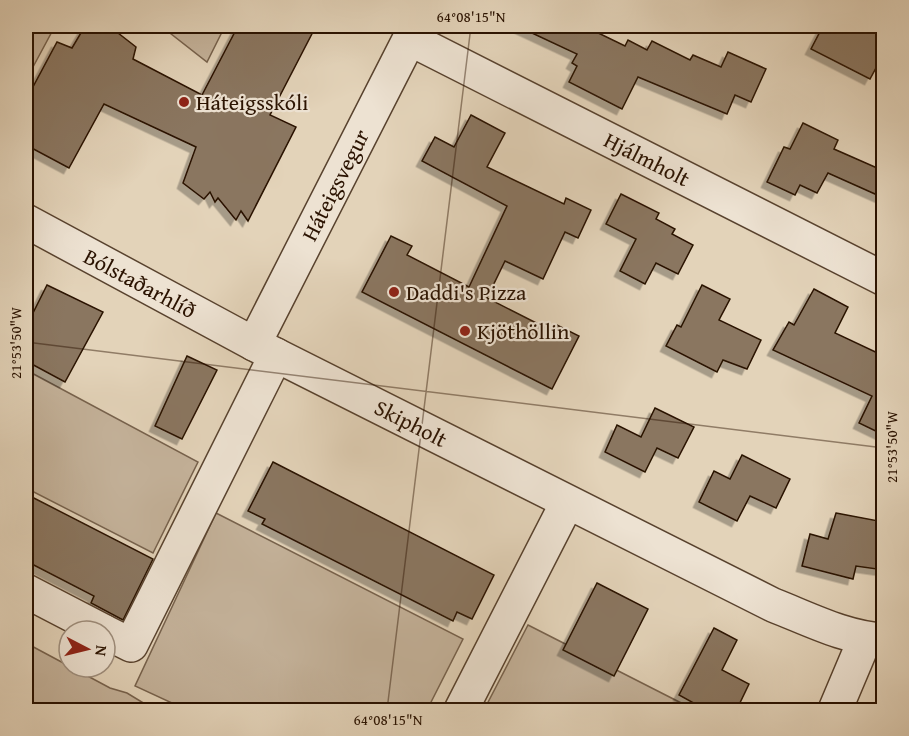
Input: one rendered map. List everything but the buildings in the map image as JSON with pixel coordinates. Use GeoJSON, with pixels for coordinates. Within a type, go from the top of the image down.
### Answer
{"type":"FeatureCollection","features":[{"type":"Feature","properties":{"kind":"street","name":"Hjálmholt"},"geometry":{"type":"LineString","coordinates":[[413,32],[884,279]]}},
{"type":"Feature","properties":{"kind":"street","name":"Háteigsvegur"},"geometry":{"type":"LineString","coordinates":[[117,638],[130,645],[413,32]]}},
{"type":"Feature","properties":{"kind":"street","name":"Bólstaðarhlíð"},"geometry":{"type":"LineString","coordinates":[[26,221],[265,350]]}},
{"type":"Feature","properties":{"kind":"street","name":"Skipholt"},"geometry":{"type":"LineString","coordinates":[[265,350],[773,605],[874,640]]}},
{"type":"Feature","properties":{"kind":"street"},"geometry":{"type":"LineString","coordinates":[[461,711],[567,503]]}},
{"type":"Feature","properties":{"kind":"street"},"geometry":{"type":"LineString","coordinates":[[26,591],[79,619]]}},
{"type":"Feature","properties":{"kind":"street"},"geometry":{"type":"LineString","coordinates":[[835,711],[874,640]]}},
{"type":"Feature","properties":{"kind":"shaded area"},"geometry":{"type":"Polygon","coordinates":[[[26,26],[55,26],[26,80],[26,26]]]}},
{"type":"Feature","properties":{"kind":"shaded area"},"geometry":{"type":"Polygon","coordinates":[[[161,26],[225,26],[207,62],[161,26]]]}},
{"type":"Feature","properties":{"kind":"shaded area"},"geometry":{"type":"Polygon","coordinates":[[[26,370],[198,462],[153,553],[26,488],[26,370]]]}},
{"type":"Feature","properties":{"kind":"shaded area"},"geometry":{"type":"Polygon","coordinates":[[[216,513],[463,639],[427,710],[187,710],[135,686],[216,513]]]}},
{"type":"Feature","properties":{"kind":"shaded area"},"geometry":{"type":"Polygon","coordinates":[[[528,625],[695,710],[484,710],[528,625]]]}},
{"type":"Feature","properties":{"kind":"shaded area"},"geometry":{"type":"Polygon","coordinates":[[[26,643],[57,660],[57,679],[93,679],[110,688],[127,693],[155,710],[26,710],[26,643]]]}},
{"type":"Feature","properties":{"kind":"place","name":"Háteigsskóli"},"geometry":{"type":"Point","coordinates":[184,102]}},
{"type":"Feature","properties":{"kind":"place","name":"Daddi's Pizza"},"geometry":{"type":"Point","coordinates":[394,292]}},
{"type":"Feature","properties":{"kind":"place","name":"Kjöthöllin"},"geometry":{"type":"Point","coordinates":[465,331]}}]}
